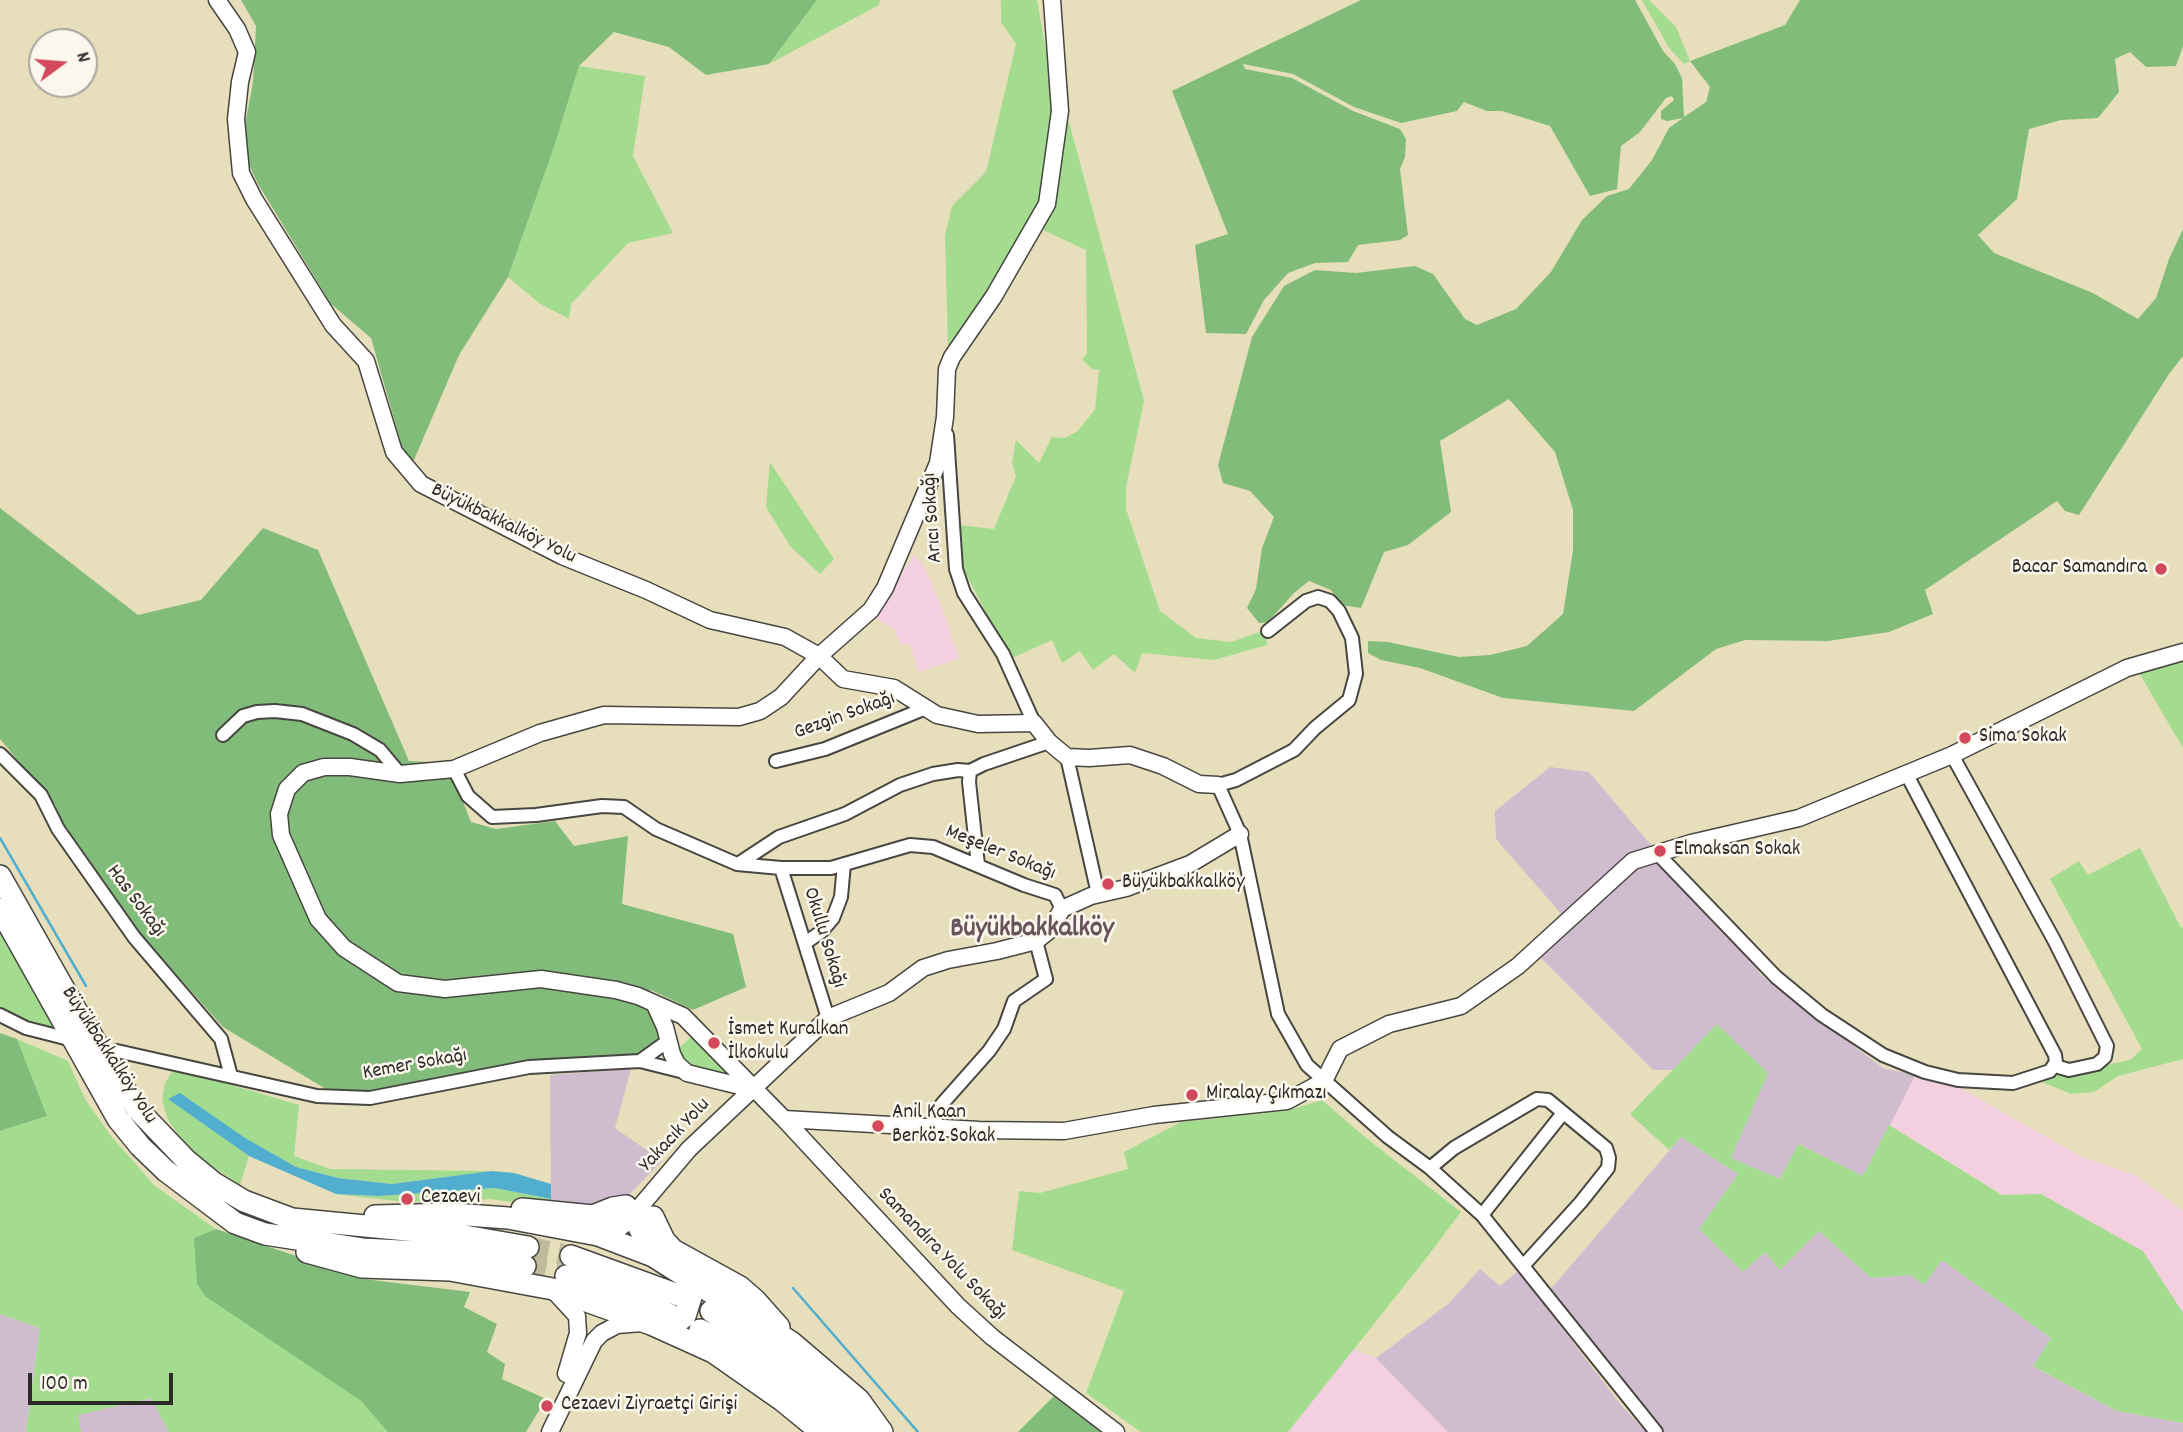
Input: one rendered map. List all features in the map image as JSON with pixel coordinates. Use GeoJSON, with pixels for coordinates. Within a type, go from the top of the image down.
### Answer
{"type":"FeatureCollection","features":[{"type":"Feature","properties":{"kind":"highway","name":"Büyükbakkalköy Yolu"},"geometry":{"type":"LineString","coordinates":[[0,876],[74,1007],[137,1109],[186,1160],[214,1183],[290,1228]]}},
{"type":"Feature","properties":{"kind":"highway","name":"Büyükbakkalköy Yolu"},"geometry":{"type":"LineString","coordinates":[[0,909],[112,1109],[140,1146],[174,1178],[235,1223],[265,1234],[290,1228]]}},
{"type":"Feature","properties":{"kind":"highway"},"geometry":{"type":"LineString","coordinates":[[453,1214],[487,1205],[593,1216],[613,1208],[638,1213],[673,1250],[740,1287],[755,1300],[792,1342],[859,1400],[882,1432]]}},
{"type":"Feature","properties":{"kind":"highway"},"geometry":{"type":"LineString","coordinates":[[598,1235],[611,1231],[638,1213]]}},
{"type":"Feature","properties":{"kind":"highway"},"geometry":{"type":"LineString","coordinates":[[638,1213],[653,1256]]}},
{"type":"Feature","properties":{"kind":"highway"},"geometry":{"type":"LineString","coordinates":[[290,1228],[453,1214],[508,1218],[560,1230],[598,1235],[653,1256],[682,1285],[792,1342]]}},
{"type":"Feature","properties":{"kind":"highway"},"geometry":{"type":"LineString","coordinates":[[290,1228],[362,1249],[526,1256]]}},
{"type":"Feature","properties":{"kind":"highway"},"geometry":{"type":"LineString","coordinates":[[290,1228],[306,1251],[362,1267],[450,1270],[563,1274],[692,1284],[685,1317],[675,1324],[563,1274],[539,1280],[533,1273],[530,1256],[535,1242],[546,1234],[560,1230]]}},
{"type":"Feature","properties":{"kind":"highway"},"geometry":{"type":"LineString","coordinates":[[710,1311],[776,1352],[836,1399],[869,1432]]}},
{"type":"Feature","properties":{"kind":"highway"},"geometry":{"type":"LineString","coordinates":[[661,1319],[783,1401],[821,1432]]}},
{"type":"Feature","properties":{"kind":"highway"},"geometry":{"type":"LineString","coordinates":[[700,1330],[729,1344],[772,1371],[806,1397],[842,1432]]}},
{"type":"Feature","properties":{"kind":"main road","name":"Büyükbakkalköy Yolu"},"geometry":{"type":"LineString","coordinates":[[217,0],[237,29],[247,52],[236,119],[241,173],[254,199],[333,325],[366,361],[394,452],[421,484],[562,556],[646,590],[710,620],[785,637],[819,656],[843,679],[894,688],[937,716],[978,724],[1034,723]]}},
{"type":"Feature","properties":{"kind":"main road","name":"Samandıra Yolu Sokağı"},"geometry":{"type":"LineString","coordinates":[[1052,0],[1060,111],[1047,204],[994,296],[952,357],[947,369],[945,417],[938,463],[885,589],[871,610],[819,656],[781,697],[760,711],[738,717],[604,715],[540,733],[454,769],[400,774],[351,767],[324,767],[303,772],[287,789],[279,814],[281,835],[318,919],[344,948],[398,983],[445,989],[541,979],[616,990],[638,996],[683,1016],[784,1119],[958,1306],[992,1337],[1116,1432]]}},
{"type":"Feature","properties":{"kind":"main road"},"geometry":{"type":"LineString","coordinates":[[784,1119],[979,1130],[1064,1131],[1154,1115],[1287,1101],[1324,1081],[1340,1049],[1389,1024],[1461,1006],[1518,966],[1577,909],[1633,861],[1691,843],[1799,818],[1952,755],[2127,668],[2183,652]]}},
{"type":"Feature","properties":{"kind":"main road"},"geometry":{"type":"LineString","coordinates":[[1034,723],[1049,743],[1067,757],[1130,755],[1163,766],[1199,784],[1218,785]]}},
{"type":"Feature","properties":{"kind":"main road"},"geometry":{"type":"LineString","coordinates":[[828,1018],[889,993],[923,968],[1036,941],[1050,930],[1062,909],[1190,863],[1240,834]]}},
{"type":"Feature","properties":{"kind":"main road"},"geometry":{"type":"LineString","coordinates":[[655,1005],[677,1064],[687,1073]]}},
{"type":"Feature","properties":{"kind":"main road","name":"Yakacık Yolu"},"geometry":{"type":"LineString","coordinates":[[638,1213],[689,1149],[828,1018]]}},
{"type":"Feature","properties":{"kind":"main road"},"geometry":{"type":"LineString","coordinates":[[668,1041],[691,1024]]}},
{"type":"Feature","properties":{"kind":"main road","name":"Kemer Sokağı"},"geometry":{"type":"LineString","coordinates":[[687,1073],[752,1089]]}},
{"type":"Feature","properties":{"kind":"main road"},"geometry":{"type":"LineString","coordinates":[[541,1432],[572,1360],[578,1333],[577,1316],[563,1274]]}},
{"type":"Feature","properties":{"kind":"main road"},"geometry":{"type":"LineString","coordinates":[[550,1432],[585,1356],[602,1332],[617,1325],[661,1319]]}},
{"type":"Feature","properties":{"kind":"street","name":"Arıcı Sokağı"},"geometry":{"type":"LineString","coordinates":[[945,417],[956,569],[964,593],[1003,654],[1034,723]]}},
{"type":"Feature","properties":{"kind":"street"},"geometry":{"type":"LineString","coordinates":[[1268,631],[1306,601],[1318,597],[1330,601],[1339,611],[1352,638],[1356,674],[1349,700],[1315,728],[1294,750],[1236,780],[1218,785],[1240,834],[1278,1014],[1307,1065],[1482,1215],[1656,1432]]}},
{"type":"Feature","properties":{"kind":"street","name":"Gezgin Sokağı"},"geometry":{"type":"LineString","coordinates":[[776,761],[825,749],[926,708]]}},
{"type":"Feature","properties":{"kind":"street"},"geometry":{"type":"LineString","coordinates":[[223,735],[243,716],[257,712],[275,710],[302,714],[353,734],[380,750],[400,774]]}},
{"type":"Feature","properties":{"kind":"street"},"geometry":{"type":"LineString","coordinates":[[737,864],[779,837],[845,814],[900,785],[958,769],[970,771],[1049,743]]}},
{"type":"Feature","properties":{"kind":"street","name":"Has Sokağı"},"geometry":{"type":"LineString","coordinates":[[0,754],[41,795],[58,829],[134,937],[220,1039],[231,1076]]}},
{"type":"Feature","properties":{"kind":"street"},"geometry":{"type":"LineString","coordinates":[[1952,755],[2054,940],[2107,1046],[2105,1058],[2097,1064],[2069,1070],[2055,1066]]}},
{"type":"Feature","properties":{"kind":"street"},"geometry":{"type":"LineString","coordinates":[[1067,757],[1098,894]]}},
{"type":"Feature","properties":{"kind":"street","name":"Meşeler Sokağı"},"geometry":{"type":"LineString","coordinates":[[454,769],[468,796],[492,817],[536,815],[602,806],[624,807],[656,829],[737,864],[781,868],[831,869],[910,845],[933,847],[1055,895],[1062,909]]}},
{"type":"Feature","properties":{"kind":"street"},"geometry":{"type":"LineString","coordinates":[[970,771],[978,865]]}},
{"type":"Feature","properties":{"kind":"street"},"geometry":{"type":"LineString","coordinates":[[1657,853],[1776,977],[1822,1015],[1883,1055],[1941,1077],[1989,1083],[2025,1080],[2050,1071],[2055,1066],[2055,1055],[1908,775]]}},
{"type":"Feature","properties":{"kind":"street"},"geometry":{"type":"LineString","coordinates":[[805,943],[821,932],[833,918],[841,897],[844,864]]}},
{"type":"Feature","properties":{"kind":"street","name":"Okullu Sokağı"},"geometry":{"type":"LineString","coordinates":[[781,868],[828,1018]]}},
{"type":"Feature","properties":{"kind":"street"},"geometry":{"type":"LineString","coordinates":[[932,1126],[942,1104],[989,1052],[1004,1029],[1014,1002],[1046,979],[1036,941]]}},
{"type":"Feature","properties":{"kind":"street"},"geometry":{"type":"LineString","coordinates":[[0,1015],[26,1028],[69,1039]]}},
{"type":"Feature","properties":{"kind":"street"},"geometry":{"type":"LineString","coordinates":[[640,1061],[668,1041]]}},
{"type":"Feature","properties":{"kind":"street","name":"Kemer Sokağı"},"geometry":{"type":"LineString","coordinates":[[117,1051],[317,1096],[370,1098],[529,1067],[640,1061],[687,1073]]}},
{"type":"Feature","properties":{"kind":"street"},"geometry":{"type":"LineString","coordinates":[[1430,1168],[1454,1148],[1534,1100],[1548,1100],[1606,1148],[1609,1163],[1581,1202],[1523,1266]]}},
{"type":"Feature","properties":{"kind":"street"},"geometry":{"type":"LineString","coordinates":[[1482,1215],[1563,1113]]}},
{"type":"Feature","properties":{"kind":"shaded area"},"geometry":{"type":"Polygon","coordinates":[[[914,555],[923,564],[944,612],[959,659],[918,672],[910,644],[900,645],[895,630],[874,617],[914,555]]]}},
{"type":"Feature","properties":{"kind":"shaded area"},"geometry":{"type":"Polygon","coordinates":[[[1550,767],[1589,772],[1764,978],[1883,1068],[1915,1075],[1864,1177],[1799,1144],[1780,1179],[1730,1158],[1717,1025],[1673,1070],[1653,1070],[1532,949],[1564,917],[1496,839],[1495,811],[1550,767]]]}},
{"type":"Feature","properties":{"kind":"shaded area"},"geometry":{"type":"Polygon","coordinates":[[[631,1069],[615,1128],[662,1161],[620,1204],[551,1208],[550,1075],[631,1069]]]}},
{"type":"Feature","properties":{"kind":"shaded area"},"geometry":{"type":"Polygon","coordinates":[[[1934,1073],[2080,1156],[2137,1176],[2183,1211],[2183,1313],[2041,1194],[2003,1195],[1889,1125],[1915,1075],[1934,1073]]]}},
{"type":"Feature","properties":{"kind":"shaded area"},"geometry":{"type":"Polygon","coordinates":[[[1681,1137],[1738,1174],[1743,1272],[1765,1252],[1780,1270],[1819,1231],[1871,1278],[1911,1275],[1942,1260],[2051,1338],[2034,1367],[2117,1411],[2183,1423],[2183,1432],[1664,1432],[1549,1291],[1681,1137]]]}},
{"type":"Feature","properties":{"kind":"shaded area"},"geometry":{"type":"Polygon","coordinates":[[[1480,1269],[1500,1286],[1518,1271],[1621,1405],[1646,1432],[1448,1432],[1376,1358],[1448,1304],[1480,1269]]]}},
{"type":"Feature","properties":{"kind":"shaded area"},"geometry":{"type":"Polygon","coordinates":[[[0,1314],[40,1328],[26,1432],[0,1432],[0,1314]]]}},
{"type":"Feature","properties":{"kind":"shaded area"},"geometry":{"type":"Polygon","coordinates":[[[1353,1349],[1376,1358],[1448,1432],[1288,1432],[1353,1349]]]}},
{"type":"Feature","properties":{"kind":"shaded area"},"geometry":{"type":"Polygon","coordinates":[[[152,1398],[169,1432],[81,1432],[77,1415],[152,1398]]]}},
{"type":"Feature","properties":{"kind":"green space"},"geometry":{"type":"Polygon","coordinates":[[[241,0],[817,0],[769,64],[706,75],[669,47],[614,32],[579,66],[554,147],[508,277],[459,355],[414,460],[408,458],[402,447],[371,338],[331,304],[249,165],[245,125],[253,82],[256,26],[241,0]]]}},
{"type":"Feature","properties":{"kind":"green space"},"geometry":{"type":"Polygon","coordinates":[[[817,0],[880,0],[879,5],[769,64],[817,0]]]}},
{"type":"Feature","properties":{"kind":"green space"},"geometry":{"type":"Polygon","coordinates":[[[998,0],[1037,0],[1053,90],[1041,198],[985,301],[948,349],[945,236],[952,206],[986,172],[1016,44],[1001,22],[1001,1],[998,0]]]}},
{"type":"Feature","properties":{"kind":"green space"},"geometry":{"type":"Polygon","coordinates":[[[1361,0],[1635,0],[1663,51],[1675,64],[1682,78],[1684,117],[1706,102],[1710,87],[1690,61],[1785,25],[1800,0],[2183,0],[2183,46],[2176,66],[2146,67],[2130,52],[2115,59],[2119,92],[2098,118],[2061,120],[2029,129],[2017,199],[1978,235],[1994,253],[2093,293],[2138,319],[2156,298],[2169,259],[2183,229],[2183,356],[2079,515],[2065,511],[2057,501],[1925,590],[1933,614],[1889,632],[1828,641],[1745,640],[1716,649],[1634,711],[1503,698],[1420,668],[1381,660],[1368,653],[1368,641],[1388,642],[1459,657],[1490,655],[1527,646],[1563,614],[1573,551],[1573,510],[1555,452],[1509,399],[1440,441],[1451,512],[1408,545],[1384,552],[1361,608],[1341,605],[1331,590],[1309,581],[1294,593],[1268,622],[1259,623],[1247,608],[1256,589],[1262,548],[1274,517],[1250,491],[1223,483],[1218,465],[1252,337],[1284,286],[1315,270],[1356,273],[1415,266],[1433,274],[1465,319],[1477,325],[1516,309],[1551,272],[1582,220],[1607,196],[1629,189],[1652,160],[1669,128],[1683,118],[1667,121],[1661,119],[1661,111],[1674,100],[1672,96],[1666,98],[1640,132],[1621,146],[1617,189],[1590,196],[1550,126],[1502,111],[1487,111],[1464,102],[1457,111],[1401,123],[1354,107],[1293,74],[1243,64],[1245,69],[1292,78],[1353,111],[1400,129],[1406,139],[1405,157],[1400,169],[1408,235],[1400,240],[1358,245],[1348,262],[1315,263],[1288,273],[1264,300],[1246,334],[1206,333],[1195,245],[1228,234],[1172,91],[1361,0]]]}},
{"type":"Feature","properties":{"kind":"green space"},"geometry":{"type":"Polygon","coordinates":[[[1642,0],[1649,0],[1676,27],[1690,61],[1684,64],[1669,48],[1642,0]]]}},
{"type":"Feature","properties":{"kind":"green space"},"geometry":{"type":"Polygon","coordinates":[[[579,66],[645,76],[633,156],[673,233],[628,243],[571,304],[569,319],[539,303],[508,277],[554,147],[579,66]]]}},
{"type":"Feature","properties":{"kind":"green space"},"geometry":{"type":"Polygon","coordinates":[[[1069,122],[1144,401],[1126,487],[1126,509],[1160,611],[1196,638],[1231,642],[1266,630],[1267,645],[1214,660],[1142,653],[1135,673],[1114,654],[1093,670],[1080,651],[1062,663],[1052,640],[1010,659],[963,568],[959,525],[994,529],[1016,476],[1012,463],[1016,440],[1039,463],[1052,437],[1065,438],[1078,431],[1095,409],[1099,370],[1092,369],[1082,359],[1087,354],[1086,250],[1043,230],[1053,211],[1063,124],[1069,122]]]}},
{"type":"Feature","properties":{"kind":"green space"},"geometry":{"type":"Polygon","coordinates":[[[770,462],[834,559],[820,574],[790,546],[766,507],[770,462]]]}},
{"type":"Feature","properties":{"kind":"green space"},"geometry":{"type":"Polygon","coordinates":[[[0,508],[138,615],[201,600],[263,528],[318,550],[409,761],[448,763],[471,822],[496,829],[555,821],[574,846],[628,836],[622,904],[733,934],[746,987],[693,1010],[651,990],[643,1004],[660,1019],[665,1044],[629,1058],[540,1066],[387,1096],[334,1094],[223,1027],[128,920],[68,837],[56,806],[0,739],[0,508]]]}},
{"type":"Feature","properties":{"kind":"green space"},"geometry":{"type":"Polygon","coordinates":[[[2183,658],[2183,748],[2138,671],[2183,658]]]}},
{"type":"Feature","properties":{"kind":"green space"},"geometry":{"type":"Polygon","coordinates":[[[2140,848],[2181,928],[2183,927],[2183,1059],[2118,1076],[2094,1092],[2071,1094],[2038,1080],[2130,1060],[2142,1049],[2050,879],[2079,861],[2088,875],[2140,848]]]}},
{"type":"Feature","properties":{"kind":"green space"},"geometry":{"type":"Polygon","coordinates":[[[0,925],[61,1034],[0,1008],[0,925]]]}},
{"type":"Feature","properties":{"kind":"green space"},"geometry":{"type":"Polygon","coordinates":[[[1717,1024],[1768,1073],[1731,1158],[1780,1179],[1798,1144],[1863,1176],[1889,1125],[2002,1195],[2041,1194],[2143,1251],[2183,1313],[2183,1423],[2117,1411],[2033,1366],[2051,1338],[1942,1260],[1924,1285],[1911,1275],[1871,1278],[1819,1231],[1780,1270],[1765,1252],[1743,1272],[1699,1229],[1738,1174],[1681,1137],[1669,1150],[1630,1114],[1717,1024]]]}},
{"type":"Feature","properties":{"kind":"green space"},"geometry":{"type":"Polygon","coordinates":[[[0,1033],[17,1039],[47,1116],[0,1131],[0,1033]]]}},
{"type":"Feature","properties":{"kind":"green space"},"geometry":{"type":"Polygon","coordinates":[[[691,1037],[702,1038],[735,1079],[689,1065],[681,1058],[679,1048],[691,1037]]]}},
{"type":"Feature","properties":{"kind":"green space"},"geometry":{"type":"Polygon","coordinates":[[[17,1039],[68,1061],[85,1099],[111,1136],[155,1186],[216,1229],[194,1238],[360,1400],[388,1432],[169,1432],[151,1398],[78,1415],[81,1432],[26,1432],[40,1328],[0,1314],[0,1131],[47,1116],[17,1039]]]}},
{"type":"Feature","properties":{"kind":"green space"},"geometry":{"type":"Polygon","coordinates":[[[181,1070],[299,1105],[294,1156],[330,1169],[491,1171],[392,1184],[338,1178],[296,1167],[169,1099],[249,1156],[240,1185],[189,1150],[168,1120],[162,1100],[165,1083],[172,1072],[181,1070]]]}},
{"type":"Feature","properties":{"kind":"green space"},"geometry":{"type":"Polygon","coordinates":[[[1322,1100],[1461,1212],[1288,1432],[1141,1432],[1086,1393],[1124,1291],[1012,1250],[1019,1191],[1040,1193],[1128,1169],[1124,1152],[1181,1122],[1286,1111],[1322,1100]]]}},
{"type":"Feature","properties":{"kind":"green space"},"geometry":{"type":"Polygon","coordinates":[[[495,1188],[551,1199],[551,1208],[490,1199],[405,1202],[334,1194],[379,1196],[495,1188]]]}},
{"type":"Feature","properties":{"kind":"green space"},"geometry":{"type":"Polygon","coordinates":[[[216,1229],[364,1279],[470,1292],[464,1307],[497,1324],[487,1352],[505,1364],[502,1379],[546,1399],[526,1432],[388,1432],[360,1400],[205,1296],[197,1284],[194,1238],[216,1229]]]}},
{"type":"Feature","properties":{"kind":"green space"},"geometry":{"type":"Polygon","coordinates":[[[1058,1392],[1106,1432],[1018,1432],[1058,1392]]]}},
{"type":"Feature","properties":{"kind":"water"},"geometry":{"type":"Polygon","coordinates":[[[180,1093],[245,1138],[296,1167],[338,1178],[392,1184],[491,1171],[514,1173],[551,1184],[551,1199],[495,1188],[379,1196],[336,1194],[249,1156],[168,1099],[180,1093]]]}},
{"type":"Feature","properties":{"kind":"waterway"},"geometry":{"type":"LineString","coordinates":[[0,838],[86,986]]}},
{"type":"Feature","properties":{"kind":"waterway"},"geometry":{"type":"LineString","coordinates":[[793,1288],[918,1432]]}},
{"type":"Feature","properties":{"kind":"tunnel"},"geometry":{"type":"LineString","coordinates":[[528,1247],[571,1256]]}},
{"type":"Feature","properties":{"kind":"tunnel"},"geometry":{"type":"LineString","coordinates":[[525,1266],[566,1276]]}},
{"type":"Feature","properties":{"kind":"place","name":"Bacar Samandıra"},"geometry":{"type":"Point","coordinates":[2161,569]}},
{"type":"Feature","properties":{"kind":"place","name":"Sima Sokak"},"geometry":{"type":"Point","coordinates":[1965,738]}},
{"type":"Feature","properties":{"kind":"place","name":"Elmaksan Sokak"},"geometry":{"type":"Point","coordinates":[1660,851]}},
{"type":"Feature","properties":{"kind":"place","name":"Büyükbakkalköy"},"geometry":{"type":"Point","coordinates":[1108,884]}},
{"type":"Feature","properties":{"kind":"place","name":"İsmet Kuralkan İlkokulu"},"geometry":{"type":"Point","coordinates":[714,1043]}},
{"type":"Feature","properties":{"kind":"place","name":"Miralay Çıkmazı"},"geometry":{"type":"Point","coordinates":[1192,1095]}},
{"type":"Feature","properties":{"kind":"place","name":"Anil Kaan Berköz Sokak"},"geometry":{"type":"Point","coordinates":[878,1126]}},
{"type":"Feature","properties":{"kind":"place","name":"Cezaevi"},"geometry":{"type":"Point","coordinates":[407,1199]}},
{"type":"Feature","properties":{"kind":"place","name":"Cezaevi Ziyraetçi Girişi"},"geometry":{"type":"Point","coordinates":[547,1406]}},
{"type":"Feature","properties":{"kind":"district","name":"Büyükbakkalköy"},"geometry":{"type":"Point","coordinates":[1032,931]}}]}
